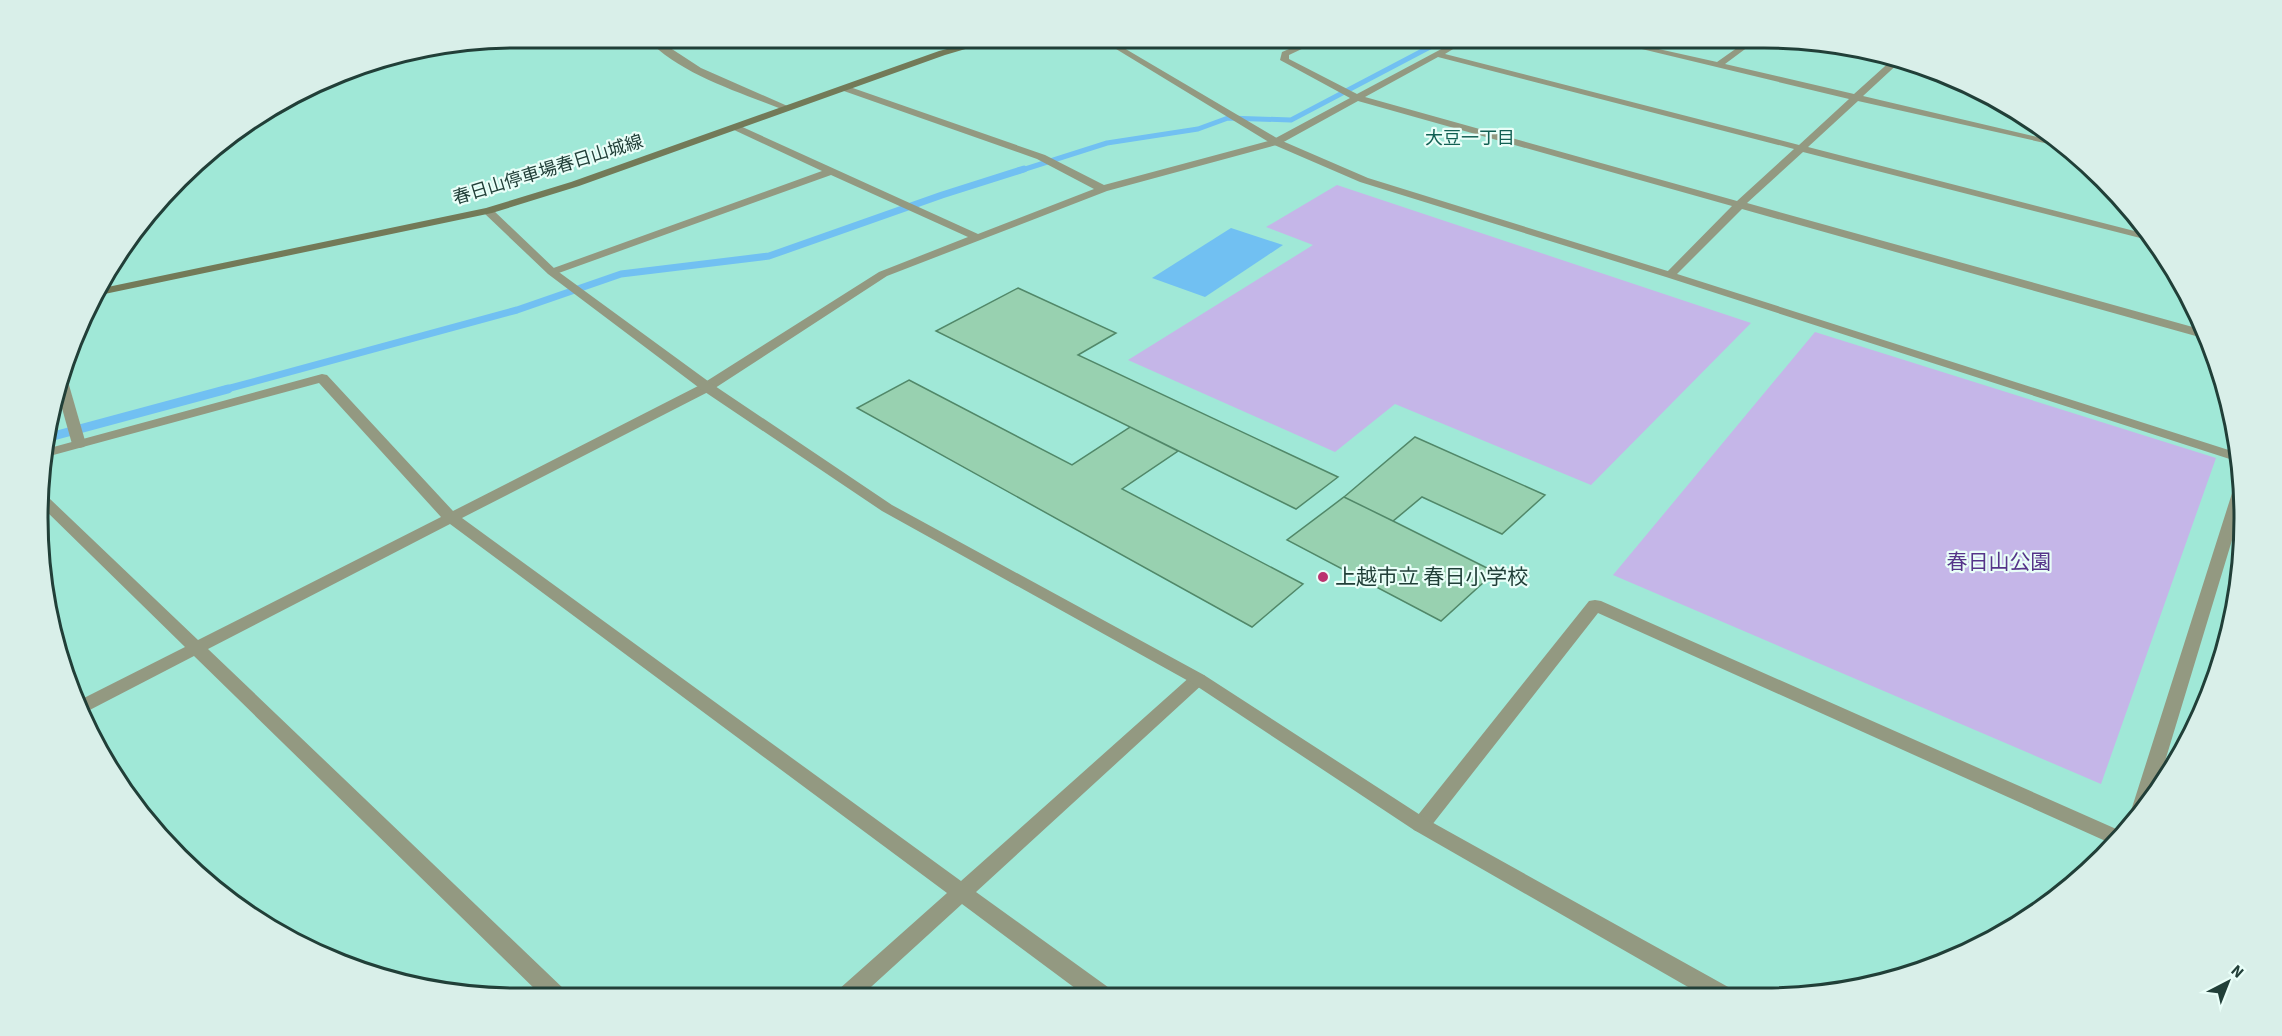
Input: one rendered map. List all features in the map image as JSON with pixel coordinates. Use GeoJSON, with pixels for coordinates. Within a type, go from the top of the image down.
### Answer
{"type":"FeatureCollection","features":[{"type":"Feature","properties":{"kind":"main road","name":"春日山停車場春日山城線"},"geometry":{"type":"LineString","coordinates":[[107,291],[488,211],[575,184],[958,48]]}},
{"type":"Feature","properties":{"kind":"street"},"geometry":{"type":"LineString","coordinates":[[662,48],[696,71],[787,108]]}},
{"type":"Feature","properties":{"kind":"street"},"geometry":{"type":"LineString","coordinates":[[1119,48],[1276,142],[1364,180],[1670,275],[2230,455]]}},
{"type":"Feature","properties":{"kind":"street"},"geometry":{"type":"LineString","coordinates":[[1299,48],[1286,54],[1284,60],[1358,98],[2196,332]]}},
{"type":"Feature","properties":{"kind":"street"},"geometry":{"type":"LineString","coordinates":[[87,704],[707,387],[883,274],[1103,189],[1276,142],[1448,48]]}},
{"type":"Feature","properties":{"kind":"street"},"geometry":{"type":"LineString","coordinates":[[1644,48],[2045,141]]}},
{"type":"Feature","properties":{"kind":"street"},"geometry":{"type":"LineString","coordinates":[[1719,65],[1742,48]]}},
{"type":"Feature","properties":{"kind":"street"},"geometry":{"type":"LineString","coordinates":[[1436,54],[2139,235]]}},
{"type":"Feature","properties":{"kind":"street"},"geometry":{"type":"LineString","coordinates":[[1670,275],[1739,205],[1891,65]]}},
{"type":"Feature","properties":{"kind":"street"},"geometry":{"type":"LineString","coordinates":[[844,88],[1041,157],[1103,189]]}},
{"type":"Feature","properties":{"kind":"street"},"geometry":{"type":"LineString","coordinates":[[735,127],[976,237]]}},
{"type":"Feature","properties":{"kind":"street"},"geometry":{"type":"LineString","coordinates":[[552,272],[831,171]]}},
{"type":"Feature","properties":{"kind":"street"},"geometry":{"type":"LineString","coordinates":[[488,211],[552,272],[707,387],[887,508],[1198,680],[1421,825],[1710,988]]}},
{"type":"Feature","properties":{"kind":"street"},"geometry":{"type":"LineString","coordinates":[[53,451],[322,378],[450,517],[1092,988]]}},
{"type":"Feature","properties":{"kind":"street"},"geometry":{"type":"LineString","coordinates":[[65,394],[79,444]]}},
{"type":"Feature","properties":{"kind":"street"},"geometry":{"type":"LineString","coordinates":[[48,505],[548,988]]}},
{"type":"Feature","properties":{"kind":"street"},"geometry":{"type":"LineString","coordinates":[[2148,789],[2234,510]]}},
{"type":"Feature","properties":{"kind":"street"},"geometry":{"type":"LineString","coordinates":[[1421,825],[1595,605],[2110,835]]}},
{"type":"Feature","properties":{"kind":"street"},"geometry":{"type":"LineString","coordinates":[[857,988],[1198,680]]}},
{"type":"Feature","properties":{"kind":"green space"},"geometry":{"type":"Polygon","coordinates":[[[1337,185],[1751,323],[1591,485],[1395,404],[1335,452],[1128,360],[1313,245],[1266,227],[1337,185]]]}},
{"type":"Feature","properties":{"kind":"green space","name":"春日山公園"},"geometry":{"type":"Polygon","coordinates":[[[1815,332],[2216,458],[2101,784],[1613,575],[1815,332]]]}},
{"type":"Feature","properties":{"kind":"water"},"geometry":{"type":"Polygon","coordinates":[[[1231,228],[1283,245],[1205,297],[1152,278],[1231,228]]]}},
{"type":"Feature","properties":{"kind":"building"},"geometry":{"type":"Polygon","coordinates":[[[1018,288],[1116,333],[1078,355],[1338,477],[1296,509],[936,331],[1018,288]]]}},
{"type":"Feature","properties":{"kind":"building"},"geometry":{"type":"Polygon","coordinates":[[[909,380],[1072,465],[1130,427],[1178,451],[1122,489],[1303,584],[1252,627],[857,408],[909,380]]]}},
{"type":"Feature","properties":{"kind":"building"},"geometry":{"type":"Polygon","coordinates":[[[1415,437],[1545,495],[1502,534],[1422,497],[1393,521],[1344,497],[1415,437]]]}},
{"type":"Feature","properties":{"kind":"building"},"geometry":{"type":"Polygon","coordinates":[[[1344,497],[1495,572],[1441,621],[1287,540],[1344,497]]]}},
{"type":"Feature","properties":{"kind":"waterway"},"geometry":{"type":"LineString","coordinates":[[1019,171],[1107,143],[1198,129],[1228,118],[1291,120],[1428,48]]}},
{"type":"Feature","properties":{"kind":"waterway"},"geometry":{"type":"LineString","coordinates":[[223,390],[517,310],[621,274],[769,256],[942,195],[1024,169]]}},
{"type":"Feature","properties":{"kind":"waterway"},"geometry":{"type":"LineString","coordinates":[[55,435],[228,389]]}},
{"type":"Feature","properties":{"kind":"place","name":"上越市立 春日小学校"},"geometry":{"type":"Point","coordinates":[1323,577]}},
{"type":"Feature","properties":{"kind":"district","name":"大豆一丁目"},"geometry":{"type":"Point","coordinates":[1470,138]}}]}
